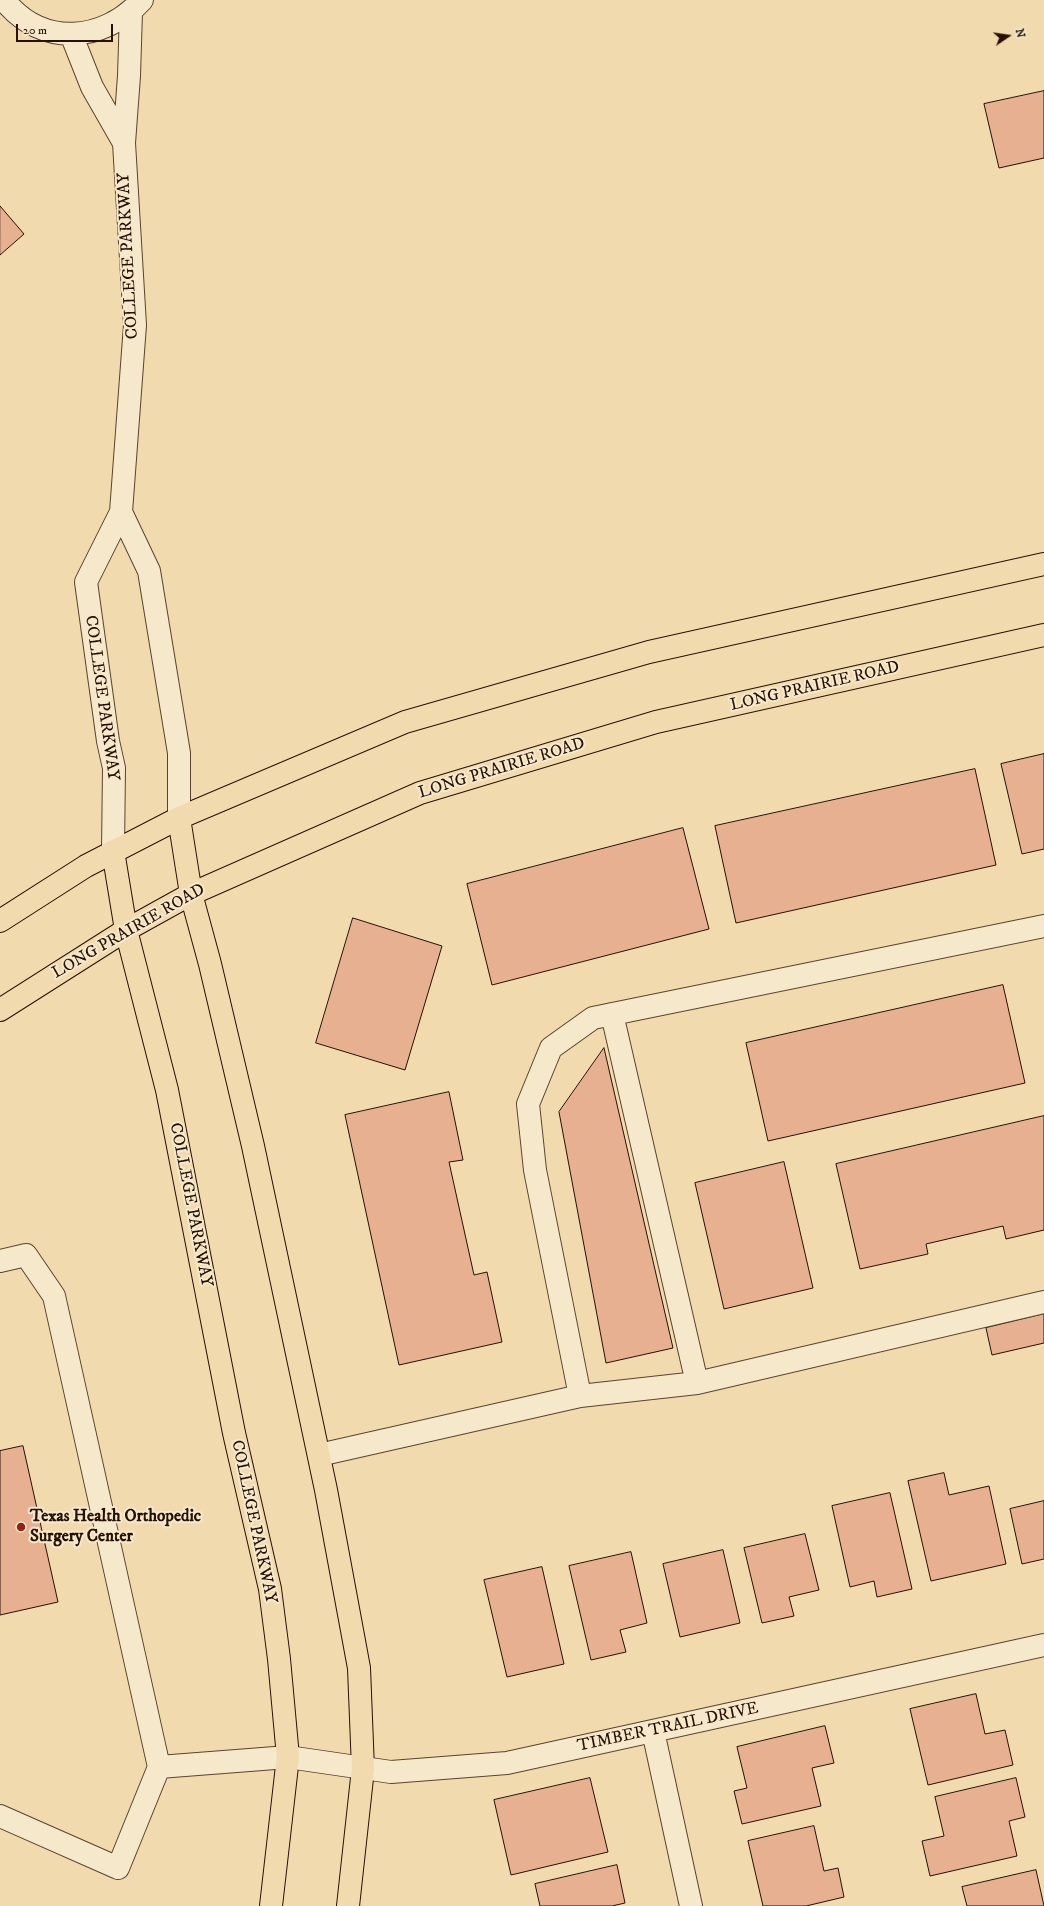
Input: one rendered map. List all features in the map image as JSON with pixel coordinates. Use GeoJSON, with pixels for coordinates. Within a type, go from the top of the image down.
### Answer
{"type":"FeatureCollection","features":[{"type":"Feature","properties":{"kind":"main road"},"geometry":{"type":"LineString","coordinates":[[0,921],[86,866],[179,818],[405,722],[649,652],[1044,564]]}},
{"type":"Feature","properties":{"kind":"main road","name":"LONG PRAIRIE ROAD"},"geometry":{"type":"LineString","coordinates":[[0,1010],[126,930],[191,894],[420,793],[656,722],[1044,635]]}},
{"type":"Feature","properties":{"kind":"main road","name":"COLLEGE PARKWAY"},"geometry":{"type":"LineString","coordinates":[[179,818],[191,894],[210,964],[253,1146],[318,1455],[360,1668],[363,1769],[348,1906]]}},
{"type":"Feature","properties":{"kind":"main road","name":"COLLEGE PARKWAY"},"geometry":{"type":"LineString","coordinates":[[113,851],[126,930],[167,1090],[234,1433],[270,1589],[279,1659],[288,1757],[271,1906]]}},
{"type":"Feature","properties":{"kind":"street"},"geometry":{"type":"LineString","coordinates":[[4,0],[28,22],[49,31],[71,34],[94,31],[114,24],[137,6]]}},
{"type":"Feature","properties":{"kind":"street","name":"COLLEGE PARKWAY"},"geometry":{"type":"LineString","coordinates":[[113,851],[114,768],[108,741],[86,582],[121,512],[135,326],[124,143],[129,76],[137,6]]}},
{"type":"Feature","properties":{"kind":"street"},"geometry":{"type":"LineString","coordinates":[[71,34],[92,87],[124,143]]}},
{"type":"Feature","properties":{"kind":"street","name":"COLLEGE PARKWAY"},"geometry":{"type":"LineString","coordinates":[[121,512],[149,571],[179,753],[179,818]]}},
{"type":"Feature","properties":{"kind":"street"},"geometry":{"type":"LineString","coordinates":[[580,1396],[535,1170],[528,1104],[551,1048],[593,1018],[1044,926]]}},
{"type":"Feature","properties":{"kind":"street"},"geometry":{"type":"LineString","coordinates":[[612,1014],[697,1383]]}},
{"type":"Feature","properties":{"kind":"street"},"geometry":{"type":"LineString","coordinates":[[0,1261],[26,1255],[54,1296],[159,1768],[118,1868],[0,1816]]}},
{"type":"Feature","properties":{"kind":"street"},"geometry":{"type":"LineString","coordinates":[[318,1455],[580,1396],[697,1383],[1044,1302]]}},
{"type":"Feature","properties":{"kind":"street","name":"TIMBER TRAIL DRIVE"},"geometry":{"type":"LineString","coordinates":[[159,1768],[288,1757],[391,1772],[507,1763],[1044,1645]]}},
{"type":"Feature","properties":{"kind":"street"},"geometry":{"type":"LineString","coordinates":[[653,1731],[691,1906]]}},
{"type":"Feature","properties":{"kind":"building"},"geometry":{"type":"Polygon","coordinates":[[[1044,91],[1044,158],[999,168],[984,104],[1044,91]]]}},
{"type":"Feature","properties":{"kind":"building"},"geometry":{"type":"Polygon","coordinates":[[[0,206],[24,234],[0,255],[0,206]]]}},
{"type":"Feature","properties":{"kind":"building"},"geometry":{"type":"Polygon","coordinates":[[[1044,754],[1044,849],[1022,854],[1001,764],[1044,754]]]}},
{"type":"Feature","properties":{"kind":"building"},"geometry":{"type":"Polygon","coordinates":[[[975,769],[996,865],[736,923],[715,826],[975,769]]]}},
{"type":"Feature","properties":{"kind":"building"},"geometry":{"type":"Polygon","coordinates":[[[683,828],[709,929],[492,985],[467,884],[683,828]]]}},
{"type":"Feature","properties":{"kind":"building"},"geometry":{"type":"Polygon","coordinates":[[[353,918],[442,946],[405,1070],[316,1043],[353,918]]]}},
{"type":"Feature","properties":{"kind":"building"},"geometry":{"type":"Polygon","coordinates":[[[1003,985],[1025,1083],[768,1141],[746,1043],[1003,985]]]}},
{"type":"Feature","properties":{"kind":"building"},"geometry":{"type":"Polygon","coordinates":[[[604,1048],[673,1348],[606,1363],[559,1112],[604,1048]]]}},
{"type":"Feature","properties":{"kind":"building"},"geometry":{"type":"Polygon","coordinates":[[[449,1092],[463,1160],[449,1162],[474,1275],[487,1272],[502,1342],[399,1365],[345,1115],[449,1092]]]}},
{"type":"Feature","properties":{"kind":"building"},"geometry":{"type":"Polygon","coordinates":[[[1044,1116],[1044,1230],[1006,1239],[1003,1226],[926,1244],[928,1254],[860,1269],[836,1164],[1044,1116]]]}},
{"type":"Feature","properties":{"kind":"building"},"geometry":{"type":"Polygon","coordinates":[[[784,1162],[813,1288],[724,1309],[695,1183],[784,1162]]]}},
{"type":"Feature","properties":{"kind":"building"},"geometry":{"type":"Polygon","coordinates":[[[1044,1314],[1044,1343],[992,1355],[986,1328],[1044,1314]]]}},
{"type":"Feature","properties":{"kind":"building","name":"Texas Health Orthopedic Surgery Center"},"geometry":{"type":"Polygon","coordinates":[[[23,1446],[58,1602],[0,1615],[0,1451],[23,1446]]]}},
{"type":"Feature","properties":{"kind":"building"},"geometry":{"type":"Polygon","coordinates":[[[944,1473],[949,1495],[989,1486],[1006,1564],[931,1581],[908,1481],[944,1473]]]}},
{"type":"Feature","properties":{"kind":"building"},"geometry":{"type":"Polygon","coordinates":[[[890,1493],[912,1589],[877,1597],[874,1581],[850,1587],[832,1506],[890,1493]]]}},
{"type":"Feature","properties":{"kind":"building"},"geometry":{"type":"Polygon","coordinates":[[[1044,1501],[1044,1559],[1022,1564],[1010,1509],[1044,1501]]]}},
{"type":"Feature","properties":{"kind":"building"},"geometry":{"type":"Polygon","coordinates":[[[805,1534],[819,1590],[789,1597],[794,1616],[762,1623],[744,1548],[805,1534]]]}},
{"type":"Feature","properties":{"kind":"building"},"geometry":{"type":"Polygon","coordinates":[[[723,1550],[740,1623],[680,1637],[663,1564],[723,1550]]]}},
{"type":"Feature","properties":{"kind":"building"},"geometry":{"type":"Polygon","coordinates":[[[631,1552],[647,1623],[620,1630],[626,1652],[591,1660],[569,1566],[631,1552]]]}},
{"type":"Feature","properties":{"kind":"building"},"geometry":{"type":"Polygon","coordinates":[[[542,1567],[564,1664],[507,1677],[484,1580],[542,1567]]]}},
{"type":"Feature","properties":{"kind":"building"},"geometry":{"type":"Polygon","coordinates":[[[976,1694],[985,1734],[1005,1730],[1013,1765],[928,1785],[910,1709],[976,1694]]]}},
{"type":"Feature","properties":{"kind":"building"},"geometry":{"type":"Polygon","coordinates":[[[825,1726],[834,1763],[812,1768],[821,1806],[742,1824],[734,1791],[747,1788],[737,1747],[825,1726]]]}},
{"type":"Feature","properties":{"kind":"building"},"geometry":{"type":"Polygon","coordinates":[[[590,1778],[608,1852],[511,1875],[494,1800],[590,1778]]]}},
{"type":"Feature","properties":{"kind":"building"},"geometry":{"type":"Polygon","coordinates":[[[1016,1778],[1025,1817],[1009,1821],[1017,1856],[930,1876],[922,1841],[944,1836],[935,1797],[1016,1778]]]}},
{"type":"Feature","properties":{"kind":"building"},"geometry":{"type":"Polygon","coordinates":[[[814,1826],[824,1871],[838,1868],[844,1897],[806,1906],[763,1906],[748,1841],[814,1826]]]}},
{"type":"Feature","properties":{"kind":"building"},"geometry":{"type":"Polygon","coordinates":[[[617,1865],[625,1903],[612,1906],[540,1906],[535,1884],[617,1865]]]}},
{"type":"Feature","properties":{"kind":"building"},"geometry":{"type":"Polygon","coordinates":[[[1036,1870],[1044,1906],[967,1906],[962,1887],[1036,1870]]]}},
{"type":"Feature","properties":{"kind":"place","name":"Texas Health Orthopedic Surgery Center"},"geometry":{"type":"Point","coordinates":[21,1527]}}]}
